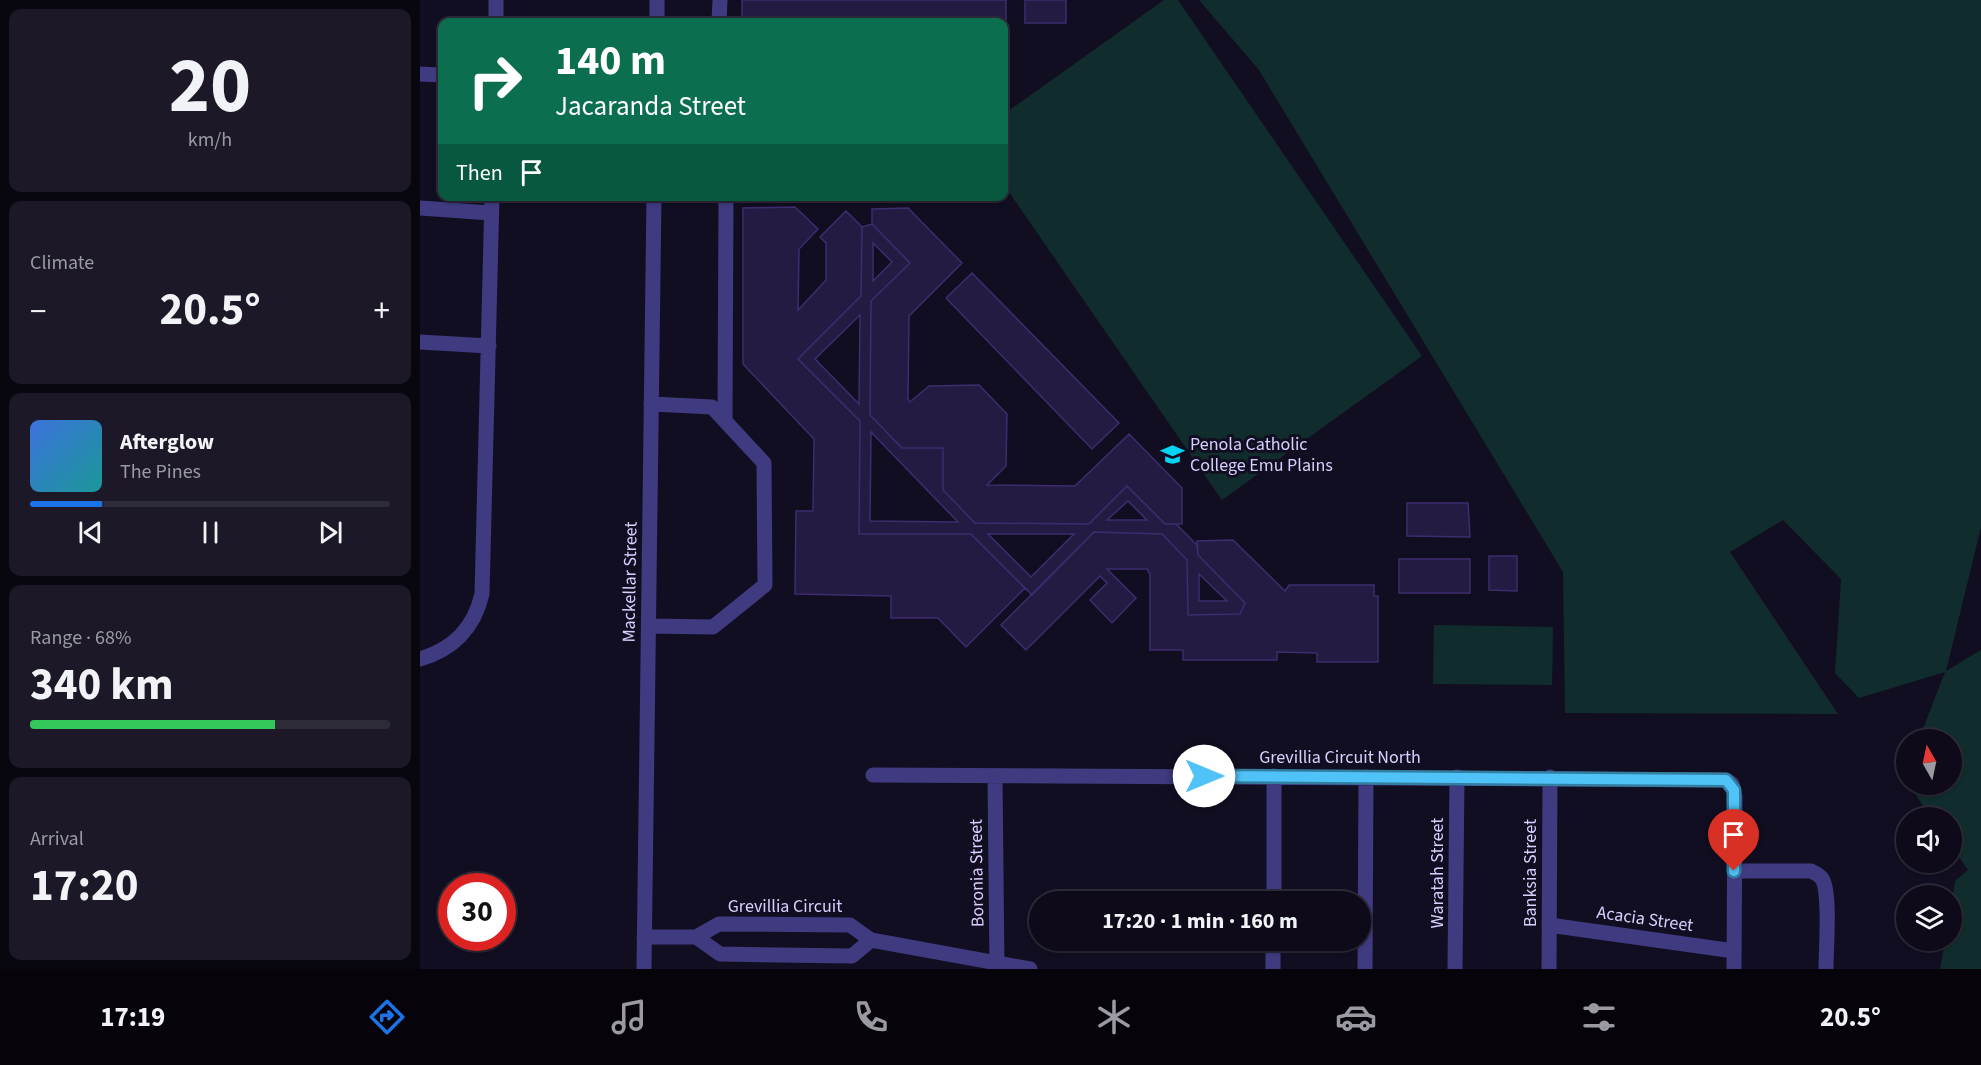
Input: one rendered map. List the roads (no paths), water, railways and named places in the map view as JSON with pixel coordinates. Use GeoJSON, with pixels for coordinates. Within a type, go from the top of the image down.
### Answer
{"type":"FeatureCollection","features":[{"type":"Feature","properties":{"kind":"street"},"geometry":{"type":"LineString","coordinates":[[496,0],[496,18]]}},
{"type":"Feature","properties":{"kind":"street"},"geometry":{"type":"LineString","coordinates":[[657,0],[657,18]]}},
{"type":"Feature","properties":{"kind":"street"},"geometry":{"type":"LineString","coordinates":[[719,18],[720,0]]}},
{"type":"Feature","properties":{"kind":"street"},"geometry":{"type":"LineString","coordinates":[[420,74],[438,75]]}},
{"type":"Feature","properties":{"kind":"street"},"geometry":{"type":"LineString","coordinates":[[420,659],[435,655],[453,644],[468,629],[477,614],[482,594],[492,201]]}},
{"type":"Feature","properties":{"kind":"street","name":"Mackellar Street"},"geometry":{"type":"LineString","coordinates":[[644,969],[654,201]]}},
{"type":"Feature","properties":{"kind":"street"},"geometry":{"type":"LineString","coordinates":[[725,420],[726,201]]}},
{"type":"Feature","properties":{"kind":"street"},"geometry":{"type":"LineString","coordinates":[[420,208],[491,213]]}},
{"type":"Feature","properties":{"kind":"street"},"geometry":{"type":"LineString","coordinates":[[420,342],[489,346]]}},
{"type":"Feature","properties":{"kind":"street"},"geometry":{"type":"LineString","coordinates":[[649,626],[713,627],[765,585],[764,463],[712,406],[651,404]]}},
{"type":"Feature","properties":{"kind":"street","name":"Grevillia Circuit North"},"geometry":{"type":"LineString","coordinates":[[873,775],[1714,778],[1726,780],[1732,784],[1735,797],[1734,871]]}},
{"type":"Feature","properties":{"kind":"street","name":"Boronia Street"},"geometry":{"type":"LineString","coordinates":[[995,776],[997,966]]}},
{"type":"Feature","properties":{"kind":"street"},"geometry":{"type":"LineString","coordinates":[[1274,776],[1274,891]]}},
{"type":"Feature","properties":{"kind":"street"},"geometry":{"type":"LineString","coordinates":[[1365,969],[1366,777]]}},
{"type":"Feature","properties":{"kind":"street","name":"Waratah Street"},"geometry":{"type":"LineString","coordinates":[[1455,969],[1457,777]]}},
{"type":"Feature","properties":{"kind":"street","name":"Banksia Street"},"geometry":{"type":"LineString","coordinates":[[1549,969],[1550,777]]}},
{"type":"Feature","properties":{"kind":"street"},"geometry":{"type":"LineString","coordinates":[[1734,969],[1734,871],[1811,871],[1820,875],[1824,882],[1826,895],[1826,969]]}},
{"type":"Feature","properties":{"kind":"street","name":"Grevillia Circuit"},"geometry":{"type":"LineString","coordinates":[[644,937],[696,937],[719,924],[850,925],[871,940],[997,966],[1029,969]]}},
{"type":"Feature","properties":{"kind":"street","name":"Acacia Street"},"geometry":{"type":"LineString","coordinates":[[1549,925],[1734,951]]}},
{"type":"Feature","properties":{"kind":"street"},"geometry":{"type":"LineString","coordinates":[[696,937],[720,954],[852,956],[871,940]]}},
{"type":"Feature","properties":{"kind":"street"},"geometry":{"type":"LineString","coordinates":[[1273,969],[1274,951]]}},
{"type":"Feature","properties":{"kind":"place","name":"Penola Catholic College Emu Plains"},"geometry":{"type":"Point","coordinates":[1172,454]}}]}
